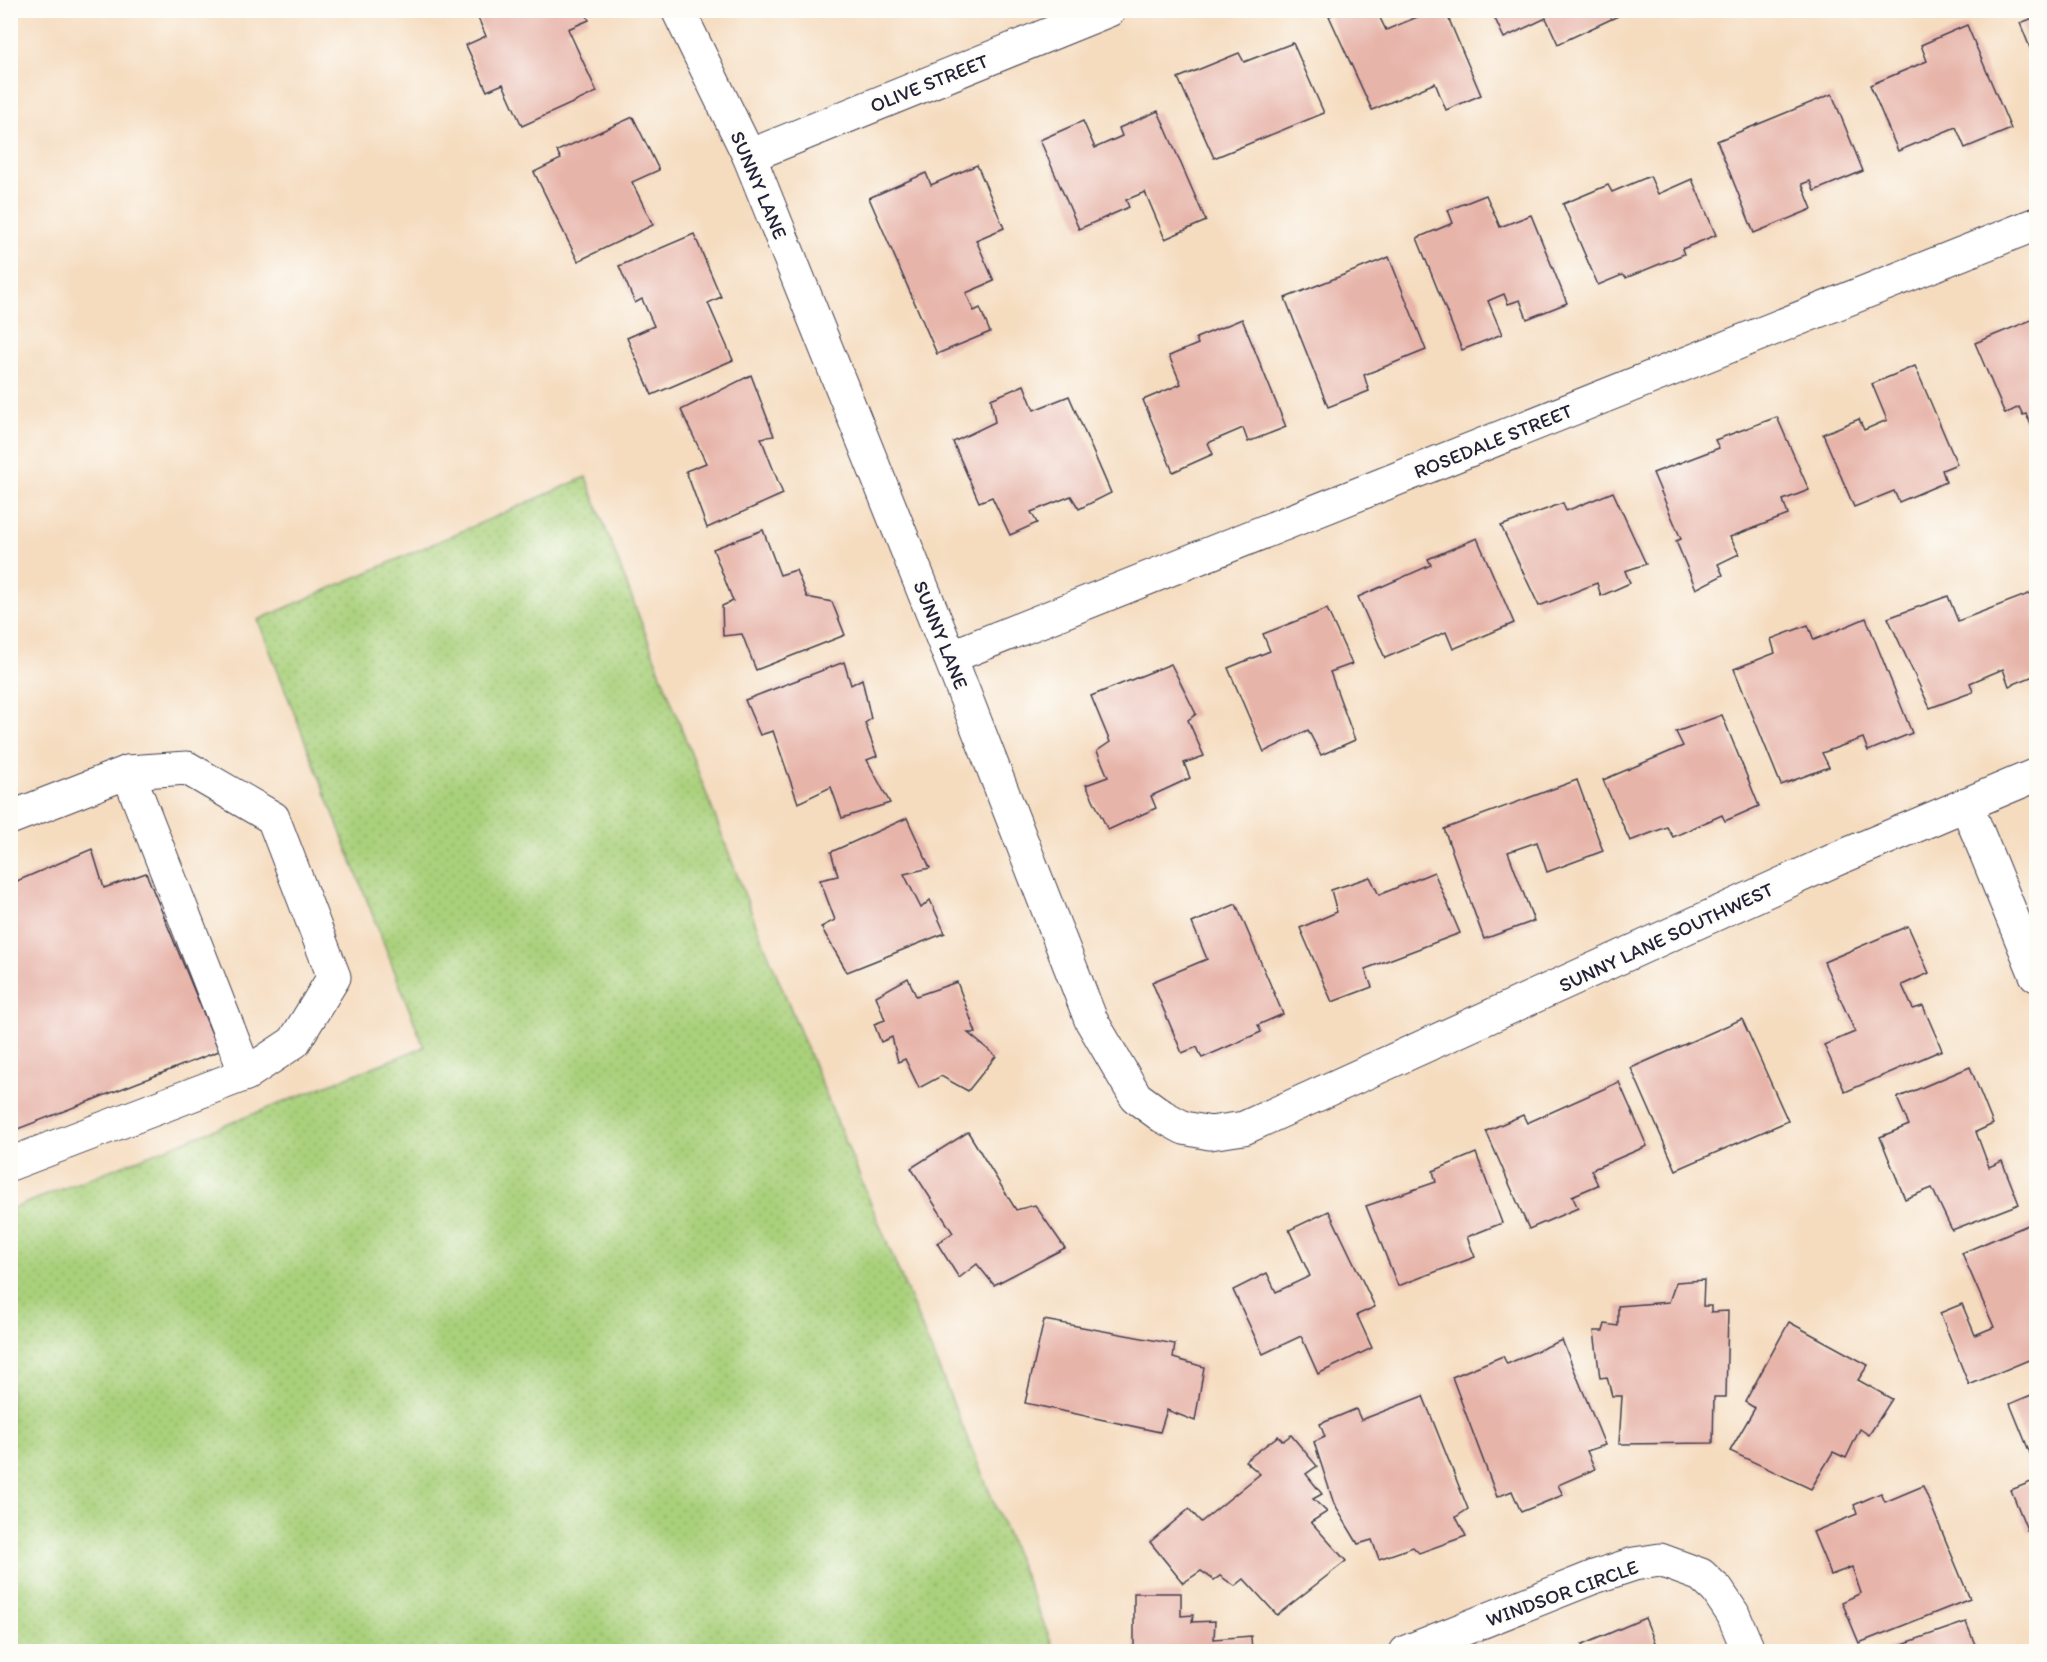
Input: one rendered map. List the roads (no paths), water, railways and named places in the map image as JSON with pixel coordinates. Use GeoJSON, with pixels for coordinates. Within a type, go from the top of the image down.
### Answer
{"type":"FeatureCollection","features":[{"type":"Feature","properties":{"kind":"street","name":"SUNNY LANE"},"geometry":{"type":"LineString","coordinates":[[678,10],[749,156],[950,657],[1091,1020],[1136,1097],[1162,1116],[1184,1128],[1209,1133],[1244,1128],[1298,1105]]}},
{"type":"Feature","properties":{"kind":"street","name":"OLIVE STREET"},"geometry":{"type":"LineString","coordinates":[[749,156],[1109,10]]}},
{"type":"Feature","properties":{"kind":"street","name":"ROSEDALE STREET"},"geometry":{"type":"LineString","coordinates":[[950,657],[2037,224]]}},
{"type":"Feature","properties":{"kind":"street"},"geometry":{"type":"LineString","coordinates":[[10,818],[128,772],[187,768],[273,818],[334,977],[294,1042],[246,1074],[10,1164]]}},
{"type":"Feature","properties":{"kind":"street"},"geometry":{"type":"LineString","coordinates":[[128,772],[246,1074]]}},
{"type":"Feature","properties":{"kind":"street","name":"SUNNY LANE SOUTHWEST"},"geometry":{"type":"LineString","coordinates":[[1298,1105],[1839,858],[2037,775]]}},
{"type":"Feature","properties":{"kind":"street"},"geometry":{"type":"LineString","coordinates":[[1966,804],[2037,975]]}},
{"type":"Feature","properties":{"kind":"street","name":"WINDSOR CIRCLE"},"geometry":{"type":"LineString","coordinates":[[1406,1652],[1594,1577],[1634,1564],[1660,1560],[1701,1575],[1716,1590],[1733,1614],[1749,1652]]}}]}
